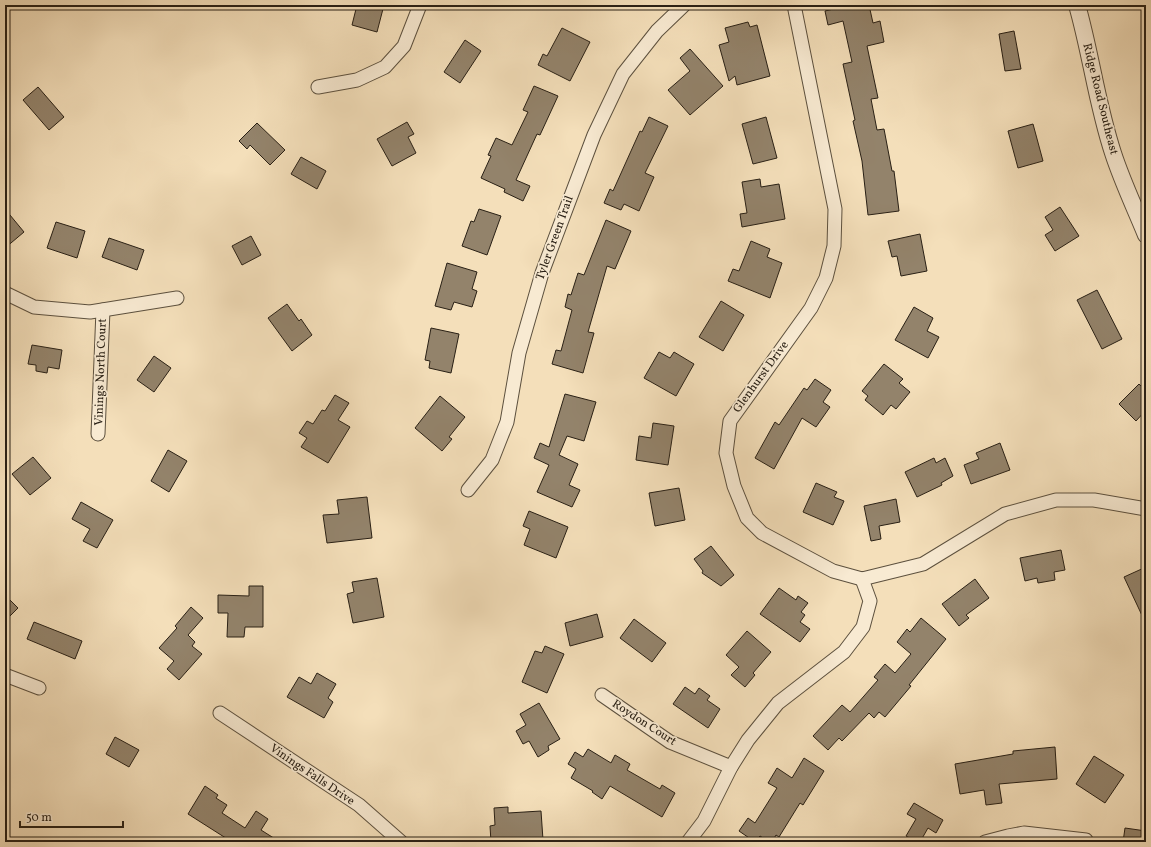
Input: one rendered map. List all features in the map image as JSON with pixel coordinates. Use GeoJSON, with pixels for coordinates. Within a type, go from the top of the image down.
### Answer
{"type":"FeatureCollection","features":[{"type":"Feature","properties":{"kind":"street"},"geometry":{"type":"LineString","coordinates":[[318,87],[357,80],[385,67],[404,46],[420,5]]}},
{"type":"Feature","properties":{"kind":"street","name":"Tyler Green Trail"},"geometry":{"type":"LineString","coordinates":[[468,490],[492,460],[507,422],[519,352],[542,273],[594,135],[623,74],[657,31],[684,5]]}},
{"type":"Feature","properties":{"kind":"street","name":"Glenhurst Drive"},"geometry":{"type":"LineString","coordinates":[[794,5],[835,209],[834,246],[826,278],[811,308],[730,421],[726,453],[734,486],[747,518],[762,533],[833,571],[862,579],[923,564],[1005,514],[1056,500],[1094,500],[1146,509]]}},
{"type":"Feature","properties":{"kind":"street","name":"Ridge Road Southeast"},"geometry":{"type":"LineString","coordinates":[[1077,5],[1113,154],[1146,236]]}},
{"type":"Feature","properties":{"kind":"street"},"geometry":{"type":"LineString","coordinates":[[5,293],[34,307],[90,312],[177,298]]}},
{"type":"Feature","properties":{"kind":"street","name":"Vinings North Court"},"geometry":{"type":"LineString","coordinates":[[98,434],[103,310]]}},
{"type":"Feature","properties":{"kind":"street"},"geometry":{"type":"LineString","coordinates":[[688,842],[704,821],[748,740],[778,703],[844,652],[863,627],[870,601],[862,579]]}},
{"type":"Feature","properties":{"kind":"street"},"geometry":{"type":"LineString","coordinates":[[5,675],[39,688]]}},
{"type":"Feature","properties":{"kind":"street","name":"Roydon Court"},"geometry":{"type":"LineString","coordinates":[[602,695],[670,742],[732,768]]}},
{"type":"Feature","properties":{"kind":"street","name":"Vinings Falls Drive"},"geometry":{"type":"LineString","coordinates":[[220,712],[359,806],[401,842]]}},
{"type":"Feature","properties":{"kind":"street"},"geometry":{"type":"LineString","coordinates":[[984,842],[1024,833],[1086,840]]}},
{"type":"Feature","properties":{"kind":"building"},"geometry":{"type":"Polygon","coordinates":[[[357,5],[384,5],[377,32],[352,25],[357,5]]]}},
{"type":"Feature","properties":{"kind":"building"},"geometry":{"type":"Polygon","coordinates":[[[851,5],[869,5],[873,23],[880,21],[884,42],[867,46],[878,98],[871,99],[877,130],[884,129],[892,171],[894,171],[899,211],[868,215],[862,161],[843,64],[852,62],[843,21],[828,25],[825,11],[851,5]]]}},
{"type":"Feature","properties":{"kind":"building"},"geometry":{"type":"Polygon","coordinates":[[[748,22],[750,27],[757,25],[770,76],[737,85],[735,76],[729,81],[719,45],[729,42],[725,28],[748,22]]]}},
{"type":"Feature","properties":{"kind":"building"},"geometry":{"type":"Polygon","coordinates":[[[562,28],[590,42],[570,81],[538,65],[543,54],[547,56],[562,28]]]}},
{"type":"Feature","properties":{"kind":"building"},"geometry":{"type":"Polygon","coordinates":[[[1014,31],[1021,69],[1005,71],[999,34],[1014,31]]]}},
{"type":"Feature","properties":{"kind":"building"},"geometry":{"type":"Polygon","coordinates":[[[465,40],[481,51],[460,83],[444,72],[465,40]]]}},
{"type":"Feature","properties":{"kind":"building"},"geometry":{"type":"Polygon","coordinates":[[[690,49],[723,86],[690,115],[668,90],[690,71],[680,58],[690,49]]]}},
{"type":"Feature","properties":{"kind":"building"},"geometry":{"type":"Polygon","coordinates":[[[534,86],[558,96],[540,135],[537,134],[516,180],[530,186],[523,201],[504,192],[505,189],[481,178],[491,156],[488,155],[496,138],[512,145],[528,112],[523,110],[534,86]]]}},
{"type":"Feature","properties":{"kind":"building"},"geometry":{"type":"Polygon","coordinates":[[[38,87],[64,117],[49,130],[23,100],[38,87]]]}},
{"type":"Feature","properties":{"kind":"building"},"geometry":{"type":"Polygon","coordinates":[[[649,117],[668,126],[645,173],[654,177],[639,211],[624,204],[621,210],[604,203],[610,189],[613,191],[640,131],[642,132],[649,117]]]}},
{"type":"Feature","properties":{"kind":"building"},"geometry":{"type":"Polygon","coordinates":[[[766,117],[777,158],[753,164],[742,124],[766,117]]]}},
{"type":"Feature","properties":{"kind":"building"},"geometry":{"type":"Polygon","coordinates":[[[407,122],[414,134],[408,137],[416,153],[392,166],[377,139],[407,122]]]}},
{"type":"Feature","properties":{"kind":"building"},"geometry":{"type":"Polygon","coordinates":[[[257,123],[285,150],[270,165],[250,145],[247,149],[239,141],[257,123]]]}},
{"type":"Feature","properties":{"kind":"building"},"geometry":{"type":"Polygon","coordinates":[[[1033,124],[1043,161],[1018,168],[1008,131],[1033,124]]]}},
{"type":"Feature","properties":{"kind":"building"},"geometry":{"type":"Polygon","coordinates":[[[301,157],[326,171],[317,189],[291,174],[301,157]]]}},
{"type":"Feature","properties":{"kind":"building"},"geometry":{"type":"Polygon","coordinates":[[[760,179],[761,187],[779,184],[785,219],[742,227],[740,214],[747,213],[742,182],[760,179]]]}},
{"type":"Feature","properties":{"kind":"building"},"geometry":{"type":"Polygon","coordinates":[[[1060,207],[1079,236],[1055,251],[1045,235],[1053,230],[1045,217],[1060,207]]]}},
{"type":"Feature","properties":{"kind":"building"},"geometry":{"type":"Polygon","coordinates":[[[5,209],[24,232],[5,248],[5,209]]]}},
{"type":"Feature","properties":{"kind":"building"},"geometry":{"type":"Polygon","coordinates":[[[479,209],[501,216],[487,255],[462,246],[471,221],[474,222],[479,209]]]}},
{"type":"Feature","properties":{"kind":"building"},"geometry":{"type":"Polygon","coordinates":[[[606,220],[631,231],[615,269],[607,266],[588,332],[594,333],[583,373],[552,364],[556,350],[561,351],[572,310],[565,307],[568,294],[571,295],[578,273],[584,275],[606,220]]]}},
{"type":"Feature","properties":{"kind":"building"},"geometry":{"type":"Polygon","coordinates":[[[56,222],[85,231],[77,258],[47,248],[56,222]]]}},
{"type":"Feature","properties":{"kind":"building"},"geometry":{"type":"Polygon","coordinates":[[[920,234],[927,271],[901,276],[897,256],[892,257],[888,241],[920,234]]]}},
{"type":"Feature","properties":{"kind":"building"},"geometry":{"type":"Polygon","coordinates":[[[251,236],[261,255],[242,265],[232,246],[251,236]]]}},
{"type":"Feature","properties":{"kind":"building"},"geometry":{"type":"Polygon","coordinates":[[[109,238],[144,250],[137,270],[102,257],[109,238]]]}},
{"type":"Feature","properties":{"kind":"building"},"geometry":{"type":"Polygon","coordinates":[[[751,241],[770,249],[767,257],[782,263],[770,298],[728,281],[733,269],[739,271],[751,241]]]}},
{"type":"Feature","properties":{"kind":"building"},"geometry":{"type":"Polygon","coordinates":[[[447,263],[477,272],[472,289],[477,291],[472,307],[454,302],[451,310],[435,306],[447,263]]]}},
{"type":"Feature","properties":{"kind":"building"},"geometry":{"type":"Polygon","coordinates":[[[1097,290],[1122,339],[1102,349],[1077,300],[1097,290]]]}},
{"type":"Feature","properties":{"kind":"building"},"geometry":{"type":"Polygon","coordinates":[[[721,301],[744,315],[723,351],[699,337],[721,301]]]}},
{"type":"Feature","properties":{"kind":"building"},"geometry":{"type":"Polygon","coordinates":[[[287,304],[299,321],[301,319],[312,335],[292,351],[268,318],[287,304]]]}},
{"type":"Feature","properties":{"kind":"building"},"geometry":{"type":"Polygon","coordinates":[[[914,307],[933,318],[927,331],[939,337],[928,358],[895,340],[914,307]]]}},
{"type":"Feature","properties":{"kind":"building"},"geometry":{"type":"Polygon","coordinates":[[[431,328],[459,334],[451,373],[429,368],[430,361],[425,360],[431,328]]]}},
{"type":"Feature","properties":{"kind":"building"},"geometry":{"type":"Polygon","coordinates":[[[32,345],[62,350],[59,369],[48,367],[47,373],[36,371],[36,365],[28,364],[32,345]]]}},
{"type":"Feature","properties":{"kind":"building"},"geometry":{"type":"Polygon","coordinates":[[[659,352],[670,358],[674,352],[694,364],[676,396],[644,378],[659,352]]]}},
{"type":"Feature","properties":{"kind":"building"},"geometry":{"type":"Polygon","coordinates":[[[154,356],[171,368],[154,392],[137,380],[154,356]]]}},
{"type":"Feature","properties":{"kind":"building"},"geometry":{"type":"Polygon","coordinates":[[[884,364],[903,379],[899,383],[910,392],[896,409],[891,405],[883,415],[865,400],[868,396],[862,391],[884,364]]]}},
{"type":"Feature","properties":{"kind":"building"},"geometry":{"type":"Polygon","coordinates":[[[815,379],[831,390],[823,402],[830,407],[816,427],[802,418],[774,469],[755,458],[775,422],[779,425],[804,388],[807,390],[815,379]]]}},
{"type":"Feature","properties":{"kind":"building"},"geometry":{"type":"Polygon","coordinates":[[[1139,384],[1146,391],[1146,410],[1136,421],[1119,404],[1139,384]]]}},
{"type":"Feature","properties":{"kind":"building"},"geometry":{"type":"Polygon","coordinates":[[[565,394],[596,402],[584,441],[567,436],[559,455],[578,464],[569,485],[580,490],[572,507],[537,492],[549,465],[534,458],[540,443],[549,447],[565,394]]]}},
{"type":"Feature","properties":{"kind":"building"},"geometry":{"type":"Polygon","coordinates":[[[335,395],[349,403],[338,420],[350,427],[328,463],[301,447],[307,438],[299,433],[307,421],[313,424],[322,410],[325,411],[335,395]]]}},
{"type":"Feature","properties":{"kind":"building"},"geometry":{"type":"Polygon","coordinates":[[[440,396],[465,417],[449,437],[452,439],[442,451],[415,428],[440,396]]]}},
{"type":"Feature","properties":{"kind":"building"},"geometry":{"type":"Polygon","coordinates":[[[653,423],[674,426],[668,465],[636,460],[639,436],[651,438],[653,423]]]}},
{"type":"Feature","properties":{"kind":"building"},"geometry":{"type":"Polygon","coordinates":[[[1000,443],[1010,470],[971,484],[964,465],[979,459],[976,453],[1000,443]]]}},
{"type":"Feature","properties":{"kind":"building"},"geometry":{"type":"Polygon","coordinates":[[[168,450],[187,461],[169,492],[151,481],[168,450]]]}},
{"type":"Feature","properties":{"kind":"building"},"geometry":{"type":"Polygon","coordinates":[[[33,457],[51,478],[30,495],[12,474],[33,457]]]}},
{"type":"Feature","properties":{"kind":"building"},"geometry":{"type":"Polygon","coordinates":[[[934,458],[936,463],[945,458],[953,476],[941,483],[942,485],[917,497],[905,472],[934,458]]]}},
{"type":"Feature","properties":{"kind":"building"},"geometry":{"type":"Polygon","coordinates":[[[816,483],[837,492],[834,497],[844,501],[833,525],[803,512],[816,483]]]}},
{"type":"Feature","properties":{"kind":"building"},"geometry":{"type":"Polygon","coordinates":[[[679,488],[685,520],[655,526],[649,493],[679,488]]]}},
{"type":"Feature","properties":{"kind":"building"},"geometry":{"type":"Polygon","coordinates":[[[367,497],[372,538],[327,543],[323,515],[339,514],[337,500],[367,497]]]}},
{"type":"Feature","properties":{"kind":"building"},"geometry":{"type":"Polygon","coordinates":[[[896,499],[900,522],[879,526],[881,539],[871,541],[864,506],[896,499]]]}},
{"type":"Feature","properties":{"kind":"building"},"geometry":{"type":"Polygon","coordinates":[[[81,502],[113,520],[97,548],[83,541],[90,529],[72,519],[81,502]]]}},
{"type":"Feature","properties":{"kind":"building"},"geometry":{"type":"Polygon","coordinates":[[[529,511],[568,527],[556,558],[524,545],[530,529],[523,526],[529,511]]]}},
{"type":"Feature","properties":{"kind":"building"},"geometry":{"type":"Polygon","coordinates":[[[711,546],[734,575],[721,586],[702,573],[703,571],[694,559],[711,546]]]}},
{"type":"Feature","properties":{"kind":"building"},"geometry":{"type":"Polygon","coordinates":[[[1061,550],[1065,570],[1054,572],[1055,580],[1038,583],[1037,578],[1025,581],[1020,558],[1061,550]]]}},
{"type":"Feature","properties":{"kind":"building"},"geometry":{"type":"Polygon","coordinates":[[[1146,567],[1146,624],[1124,577],[1146,567]]]}},
{"type":"Feature","properties":{"kind":"building"},"geometry":{"type":"Polygon","coordinates":[[[377,578],[384,617],[353,623],[347,594],[354,592],[352,582],[377,578]]]}},
{"type":"Feature","properties":{"kind":"building"},"geometry":{"type":"Polygon","coordinates":[[[975,579],[989,598],[966,615],[969,618],[959,626],[942,604],[975,579]]]}},
{"type":"Feature","properties":{"kind":"building"},"geometry":{"type":"Polygon","coordinates":[[[249,586],[263,586],[263,627],[245,627],[244,637],[227,637],[228,613],[218,613],[218,595],[249,596],[249,586]]]}},
{"type":"Feature","properties":{"kind":"building"},"geometry":{"type":"Polygon","coordinates":[[[779,588],[796,600],[798,596],[808,603],[801,612],[805,615],[800,622],[810,629],[800,642],[760,614],[779,588]]]}},
{"type":"Feature","properties":{"kind":"building"},"geometry":{"type":"Polygon","coordinates":[[[5,595],[18,608],[5,621],[5,595]]]}},
{"type":"Feature","properties":{"kind":"building"},"geometry":{"type":"Polygon","coordinates":[[[191,607],[203,618],[188,635],[195,642],[192,646],[202,654],[179,680],[167,669],[174,661],[159,648],[177,628],[175,626],[191,607]]]}},
{"type":"Feature","properties":{"kind":"building"},"geometry":{"type":"Polygon","coordinates":[[[597,614],[603,637],[570,646],[565,623],[597,614]]]}},
{"type":"Feature","properties":{"kind":"building"},"geometry":{"type":"Polygon","coordinates":[[[921,618],[946,639],[909,685],[911,686],[885,717],[879,712],[874,718],[869,713],[842,741],[839,738],[828,750],[813,736],[842,705],[850,712],[878,680],[874,677],[885,664],[895,673],[911,654],[897,642],[907,629],[910,632],[921,618]]]}},
{"type":"Feature","properties":{"kind":"building"},"geometry":{"type":"Polygon","coordinates":[[[634,619],[666,643],[652,662],[620,638],[634,619]]]}},
{"type":"Feature","properties":{"kind":"building"},"geometry":{"type":"Polygon","coordinates":[[[34,622],[82,641],[75,659],[27,639],[34,622]]]}},
{"type":"Feature","properties":{"kind":"building"},"geometry":{"type":"Polygon","coordinates":[[[747,631],[771,652],[753,673],[755,675],[745,687],[731,675],[739,667],[726,655],[747,631]]]}},
{"type":"Feature","properties":{"kind":"building"},"geometry":{"type":"Polygon","coordinates":[[[545,646],[564,654],[547,693],[522,682],[535,651],[542,653],[545,646]]]}},
{"type":"Feature","properties":{"kind":"building"},"geometry":{"type":"Polygon","coordinates":[[[317,673],[336,684],[328,698],[333,702],[324,718],[287,697],[299,677],[311,684],[317,673]]]}},
{"type":"Feature","properties":{"kind":"building"},"geometry":{"type":"Polygon","coordinates":[[[685,687],[695,694],[699,688],[710,696],[707,700],[720,709],[708,728],[673,704],[685,687]]]}},
{"type":"Feature","properties":{"kind":"building"},"geometry":{"type":"Polygon","coordinates":[[[539,703],[560,739],[548,746],[549,750],[538,757],[529,741],[523,744],[516,731],[526,725],[520,714],[539,703]]]}},
{"type":"Feature","properties":{"kind":"building"},"geometry":{"type":"Polygon","coordinates":[[[115,737],[139,750],[129,767],[106,754],[115,737]]]}},
{"type":"Feature","properties":{"kind":"building"},"geometry":{"type":"Polygon","coordinates":[[[1055,747],[1057,779],[999,784],[1002,803],[986,805],[984,790],[960,794],[955,764],[1013,754],[1013,751],[1055,747]]]}},
{"type":"Feature","properties":{"kind":"building"},"geometry":{"type":"Polygon","coordinates":[[[588,749],[611,763],[615,755],[630,764],[627,770],[660,789],[662,785],[675,793],[662,817],[610,786],[602,799],[592,792],[593,791],[571,778],[576,769],[568,764],[575,752],[583,757],[588,749]]]}},
{"type":"Feature","properties":{"kind":"building"},"geometry":{"type":"Polygon","coordinates":[[[1094,756],[1124,775],[1105,803],[1076,784],[1094,756]]]}},
{"type":"Feature","properties":{"kind":"building"},"geometry":{"type":"Polygon","coordinates":[[[804,758],[824,771],[803,805],[800,803],[779,837],[776,835],[772,842],[769,842],[760,836],[755,842],[739,831],[748,818],[755,823],[777,788],[768,783],[777,768],[792,778],[804,758]]]}},
{"type":"Feature","properties":{"kind":"building"},"geometry":{"type":"Polygon","coordinates":[[[205,786],[218,795],[216,798],[227,805],[222,813],[245,828],[256,811],[268,819],[261,830],[280,842],[232,842],[188,814],[205,786]]]}},
{"type":"Feature","properties":{"kind":"building"},"geometry":{"type":"Polygon","coordinates":[[[914,803],[943,820],[936,833],[928,828],[920,842],[906,836],[916,819],[907,814],[914,803]]]}},
{"type":"Feature","properties":{"kind":"building"},"geometry":{"type":"Polygon","coordinates":[[[508,807],[508,813],[541,811],[543,840],[491,842],[490,826],[495,825],[494,808],[508,807]]]}},
{"type":"Feature","properties":{"kind":"building"},"geometry":{"type":"Polygon","coordinates":[[[1125,828],[1146,831],[1146,842],[1123,842],[1125,828]]]}}]}
